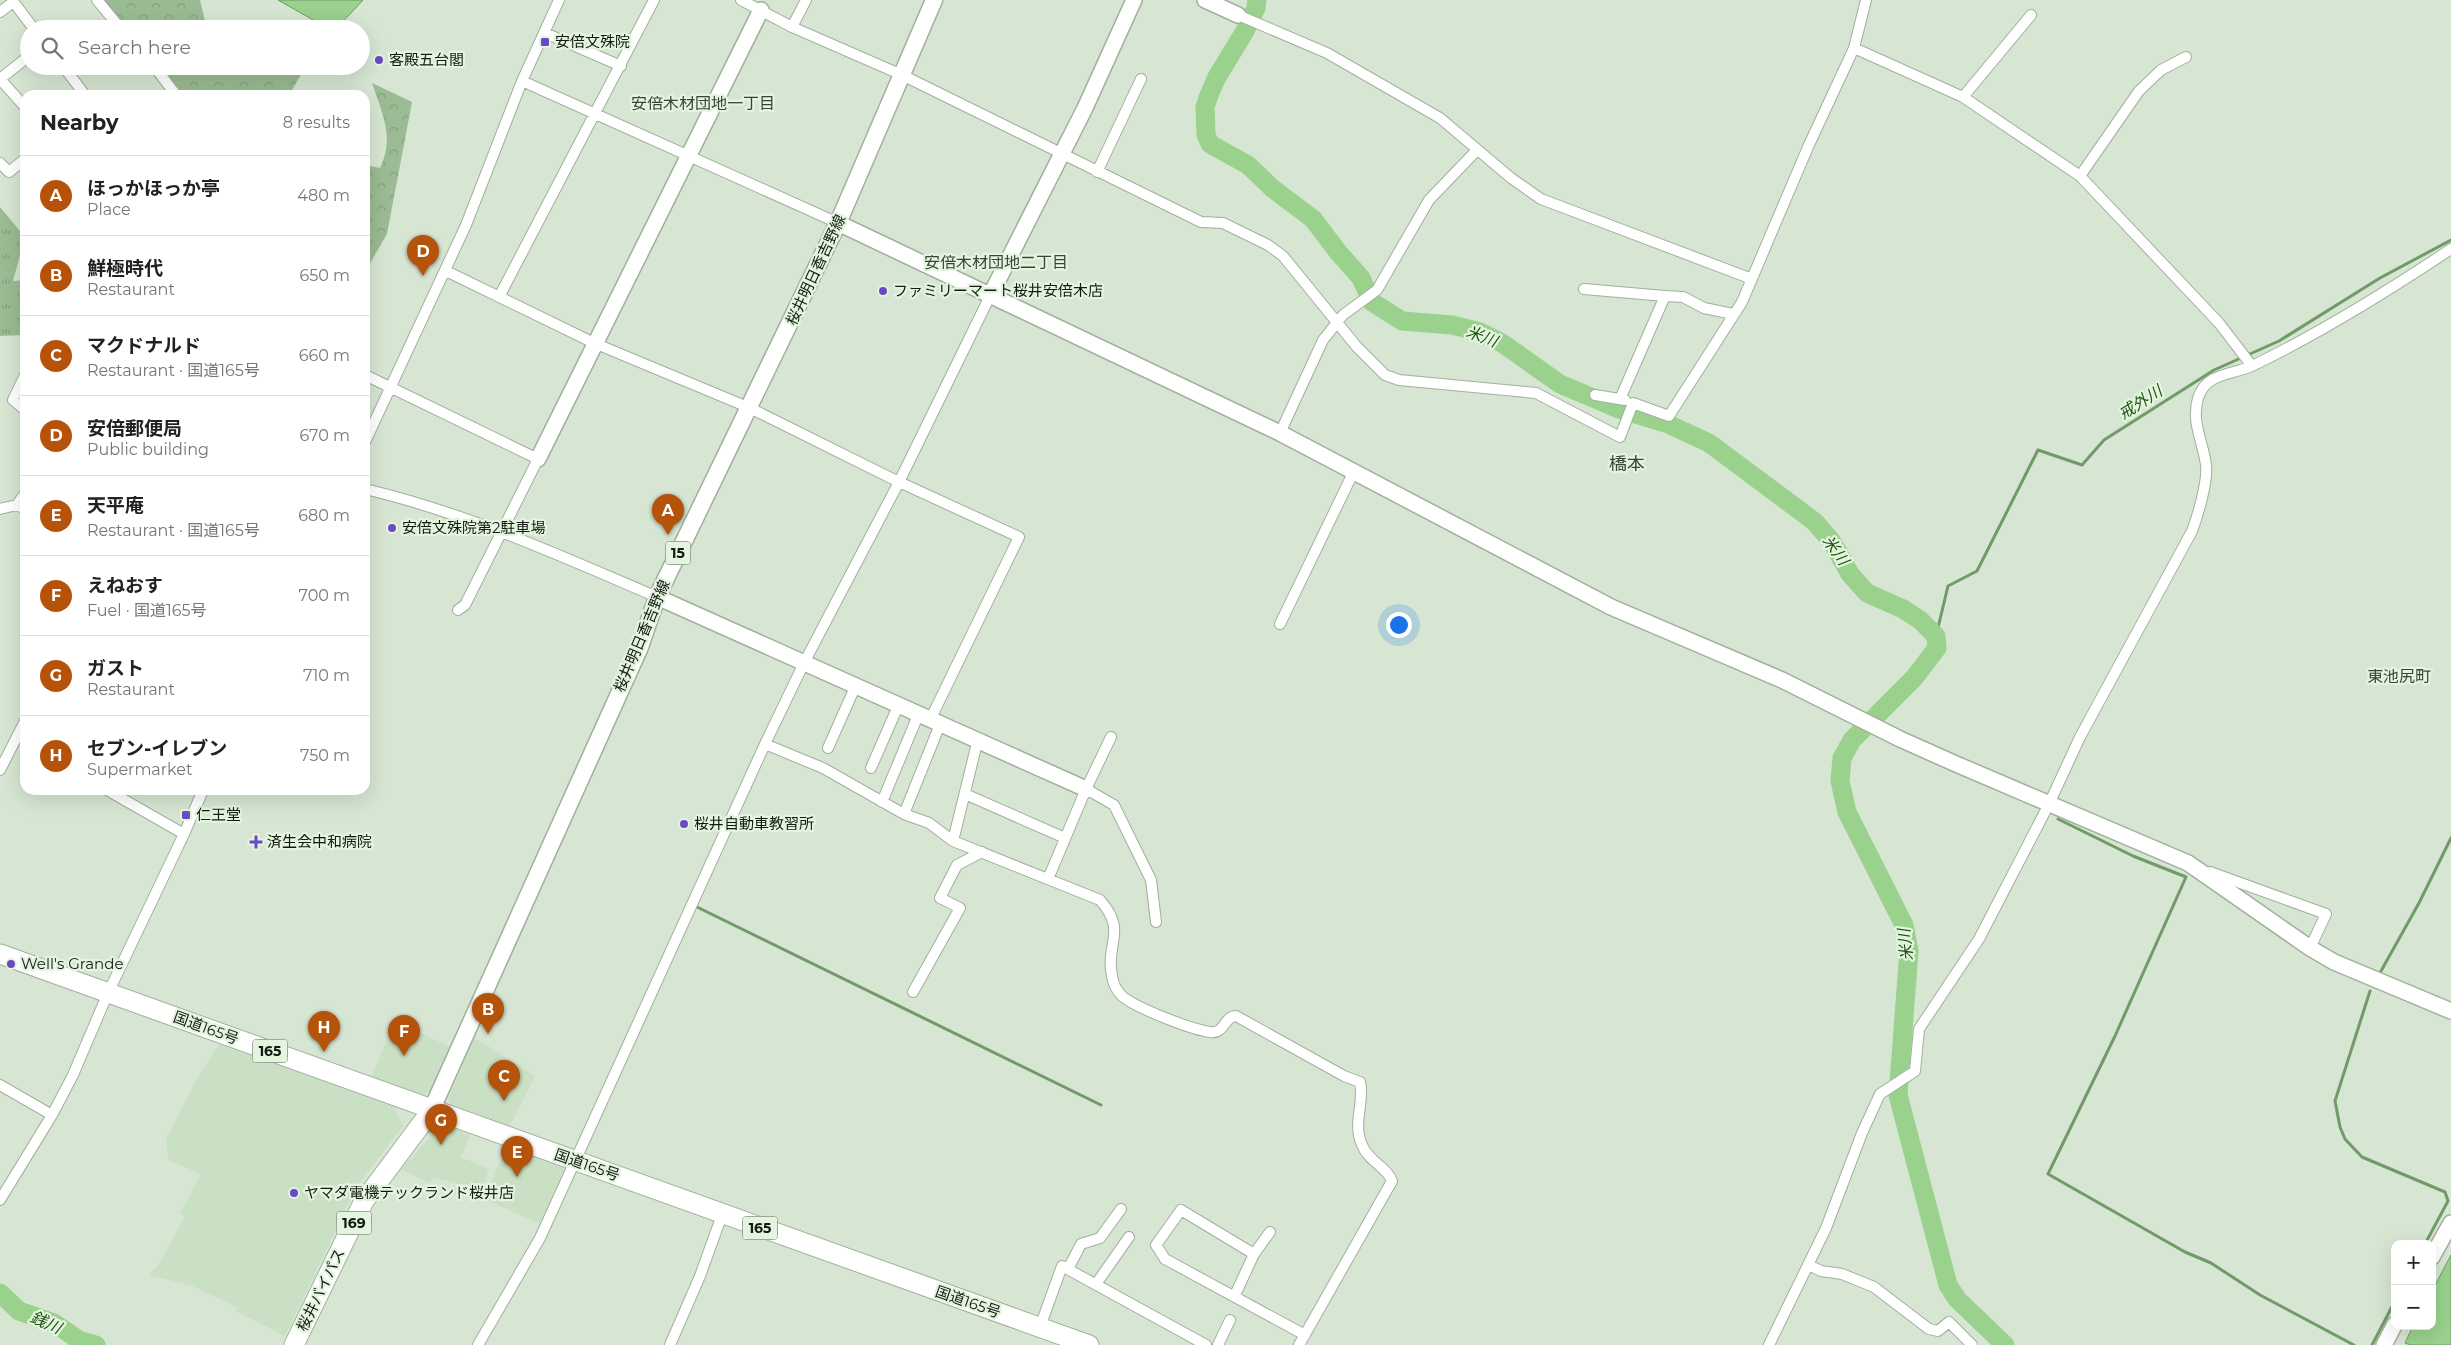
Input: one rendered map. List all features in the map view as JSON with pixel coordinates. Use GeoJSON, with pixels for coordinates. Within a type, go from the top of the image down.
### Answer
{"type":"FeatureCollection","features":[{"type":"Feature","properties":{"kind":"highway","name":"国道165号"},"geometry":{"type":"LineString","coordinates":[[0,954],[431,1111],[1089,1345]]}},
{"type":"Feature","properties":{"kind":"highway","name":"桜井バイパス"},"geometry":{"type":"LineString","coordinates":[[294,1345],[364,1201],[431,1111]]}},
{"type":"Feature","properties":{"kind":"main road","name":"桜井明日香吉野線"},"geometry":{"type":"LineString","coordinates":[[431,1111],[640,647],[657,597],[838,223],[934,0]]}},
{"type":"Feature","properties":{"kind":"street"},"geometry":{"type":"LineString","coordinates":[[97,0],[114,20]]}},
{"type":"Feature","properties":{"kind":"street"},"geometry":{"type":"LineString","coordinates":[[370,431],[446,271],[522,81],[559,0]]}},
{"type":"Feature","properties":{"kind":"street"},"geometry":{"type":"LineString","coordinates":[[499,296],[597,113],[654,0]]}},
{"type":"Feature","properties":{"kind":"street"},"geometry":{"type":"LineString","coordinates":[[741,0],[792,27],[902,74],[1062,155],[1201,222],[1223,223],[1268,245],[1283,256],[1336,322],[1386,375],[1399,380],[1536,393],[1620,437],[1633,403]]}},
{"type":"Feature","properties":{"kind":"street"},"geometry":{"type":"LineString","coordinates":[[792,27],[806,0]]}},
{"type":"Feature","properties":{"kind":"street"},"geometry":{"type":"LineString","coordinates":[[478,1345],[540,1238],[765,744],[804,663],[899,482],[990,296],[1062,155],[1134,0]]}},
{"type":"Feature","properties":{"kind":"street"},"geometry":{"type":"LineString","coordinates":[[1205,0],[1327,53],[1440,118],[1510,178],[1541,199],[1752,279]]}},
{"type":"Feature","properties":{"kind":"street"},"geometry":{"type":"LineString","coordinates":[[1595,395],[1620,399],[1669,416],[1742,302],[1808,147],[1854,48],[1866,0]]}},
{"type":"Feature","properties":{"kind":"street"},"geometry":{"type":"LineString","coordinates":[[0,12],[12,1],[27,20]]}},
{"type":"Feature","properties":{"kind":"street"},"geometry":{"type":"LineString","coordinates":[[458,610],[465,605],[687,155],[761,10]]}},
{"type":"Feature","properties":{"kind":"street"},"geometry":{"type":"LineString","coordinates":[[1963,97],[2031,16]]}},
{"type":"Feature","properties":{"kind":"street"},"geometry":{"type":"LineString","coordinates":[[545,33],[621,66]]}},
{"type":"Feature","properties":{"kind":"street"},"geometry":{"type":"LineString","coordinates":[[1854,48],[1963,97],[2080,176],[2219,323],[2252,366]]}},
{"type":"Feature","properties":{"kind":"street"},"geometry":{"type":"LineString","coordinates":[[2080,176],[2139,91],[2161,70],[2186,57]]}},
{"type":"Feature","properties":{"kind":"street"},"geometry":{"type":"LineString","coordinates":[[20,63],[1,78],[20,101]]}},
{"type":"Feature","properties":{"kind":"street"},"geometry":{"type":"LineString","coordinates":[[70,75],[81,90]]}},
{"type":"Feature","properties":{"kind":"street"},"geometry":{"type":"LineString","coordinates":[[161,75],[172,90]]}},
{"type":"Feature","properties":{"kind":"street"},"geometry":{"type":"LineString","coordinates":[[1097,172],[1141,79]]}},
{"type":"Feature","properties":{"kind":"street"},"geometry":{"type":"LineString","coordinates":[[522,81],[597,113],[838,223],[1280,433],[1541,572],[1611,607],[1782,680],[1876,727],[2048,804],[2188,863],[2326,914],[2310,948]]}},
{"type":"Feature","properties":{"kind":"street"},"geometry":{"type":"LineString","coordinates":[[1280,433],[1323,340],[1336,322],[1377,290],[1429,200],[1477,150]]}},
{"type":"Feature","properties":{"kind":"street"},"geometry":{"type":"LineString","coordinates":[[0,163],[9,172],[20,163]]}},
{"type":"Feature","properties":{"kind":"street"},"geometry":{"type":"LineString","coordinates":[[1769,1345],[1826,1228],[1862,1132],[1880,1094],[1915,1071],[1919,1029],[1979,939],[2080,737],[2192,531],[2200,510],[2206,466],[2195,420],[2198,396],[2212,378],[2252,366],[2372,300],[2451,249]]}},
{"type":"Feature","properties":{"kind":"street"},"geometry":{"type":"LineString","coordinates":[[446,271],[594,343],[750,408],[899,482],[1019,537],[931,718],[882,802]]}},
{"type":"Feature","properties":{"kind":"street"},"geometry":{"type":"LineString","coordinates":[[1584,289],[1683,297],[1704,308],[1733,314]]}},
{"type":"Feature","properties":{"kind":"street"},"geometry":{"type":"LineString","coordinates":[[1620,399],[1665,296]]}},
{"type":"Feature","properties":{"kind":"street"},"geometry":{"type":"LineString","coordinates":[[370,377],[538,459]]}},
{"type":"Feature","properties":{"kind":"street"},"geometry":{"type":"LineString","coordinates":[[20,385],[13,399],[20,405]]}},
{"type":"Feature","properties":{"kind":"street"},"geometry":{"type":"LineString","coordinates":[[1280,624],[1354,471]]}},
{"type":"Feature","properties":{"kind":"street"},"geometry":{"type":"LineString","coordinates":[[370,490],[408,499],[502,531],[931,718],[1086,789],[1114,805],[1151,880],[1156,922]]}},
{"type":"Feature","properties":{"kind":"street"},"geometry":{"type":"LineString","coordinates":[[0,509],[20,507]]}},
{"type":"Feature","properties":{"kind":"street"},"geometry":{"type":"LineString","coordinates":[[828,748],[856,685]]}},
{"type":"Feature","properties":{"kind":"street"},"geometry":{"type":"LineString","coordinates":[[871,768],[899,704]]}},
{"type":"Feature","properties":{"kind":"street"},"geometry":{"type":"LineString","coordinates":[[904,814],[931,718]]}},
{"type":"Feature","properties":{"kind":"street"},"geometry":{"type":"LineString","coordinates":[[0,770],[20,731]]}},
{"type":"Feature","properties":{"kind":"street"},"geometry":{"type":"LineString","coordinates":[[1048,879],[1110,737]]}},
{"type":"Feature","properties":{"kind":"street"},"geometry":{"type":"LineString","coordinates":[[953,841],[978,739]]}},
{"type":"Feature","properties":{"kind":"street"},"geometry":{"type":"LineString","coordinates":[[765,744],[823,768],[904,814],[928,823],[953,841],[1100,900],[1110,913],[1115,934],[1112,975],[1114,984],[1124,998],[1165,1018],[1211,1033],[1221,1029],[1231,1017],[1236,1016],[1344,1076],[1360,1082],[1362,1089],[1357,1126],[1362,1146],[1370,1158],[1389,1174],[1392,1181],[1299,1345]]}},
{"type":"Feature","properties":{"kind":"street"},"geometry":{"type":"LineString","coordinates":[[965,794],[1065,838]]}},
{"type":"Feature","properties":{"kind":"street"},"geometry":{"type":"LineString","coordinates":[[116,795],[184,834]]}},
{"type":"Feature","properties":{"kind":"street"},"geometry":{"type":"LineString","coordinates":[[0,1200],[52,1115],[73,1075],[108,992],[201,795]]}},
{"type":"Feature","properties":{"kind":"street"},"geometry":{"type":"LineString","coordinates":[[912,992],[960,908],[940,898],[957,865],[982,852]]}},
{"type":"Feature","properties":{"kind":"street"},"geometry":{"type":"LineString","coordinates":[[2188,863],[2310,948],[2334,962],[2451,1011]]}},
{"type":"Feature","properties":{"kind":"street"},"geometry":{"type":"LineString","coordinates":[[0,1085],[52,1115]]}},
{"type":"Feature","properties":{"kind":"street"},"geometry":{"type":"LineString","coordinates":[[1068,1268],[1080,1244],[1100,1238],[1121,1209]]}},
{"type":"Feature","properties":{"kind":"street"},"geometry":{"type":"LineString","coordinates":[[1254,1254],[1181,1210],[1156,1245],[1165,1259],[1235,1295],[1305,1335]]}},
{"type":"Feature","properties":{"kind":"street"},"geometry":{"type":"LineString","coordinates":[[670,1345],[700,1276],[722,1215]]}},
{"type":"Feature","properties":{"kind":"street"},"geometry":{"type":"LineString","coordinates":[[2436,1250],[2451,1223]]}},
{"type":"Feature","properties":{"kind":"street"},"geometry":{"type":"LineString","coordinates":[[1235,1295],[1254,1254],[1270,1232]]}},
{"type":"Feature","properties":{"kind":"street"},"geometry":{"type":"LineString","coordinates":[[1096,1284],[1128,1237]]}},
{"type":"Feature","properties":{"kind":"street"},"geometry":{"type":"LineString","coordinates":[[1809,1265],[1821,1271],[1842,1274],[1874,1287],[1929,1329],[1938,1331],[1948,1322],[1972,1345]]}},
{"type":"Feature","properties":{"kind":"street"},"geometry":{"type":"LineString","coordinates":[[1040,1328],[1062,1266],[1206,1345]]}},
{"type":"Feature","properties":{"kind":"street"},"geometry":{"type":"LineString","coordinates":[[1218,1345],[1230,1320]]}},
{"type":"Feature","properties":{"kind":"street"},"geometry":{"type":"LineString","coordinates":[[2384,1345],[2392,1330]]}},
{"type":"Feature","properties":{"kind":"shaded area"},"geometry":{"type":"Polygon","coordinates":[[[278,0],[363,0],[344,20],[313,20],[278,0]]]}},
{"type":"Feature","properties":{"kind":"shaded area"},"geometry":{"type":"Polygon","coordinates":[[[395,1021],[450,1047],[432,1088],[423,1096],[412,1094],[372,1076],[395,1021]]]}},
{"type":"Feature","properties":{"kind":"shaded area"},"geometry":{"type":"Polygon","coordinates":[[[474,1037],[535,1076],[508,1130],[454,1111],[448,1100],[474,1037]]]}},
{"type":"Feature","properties":{"kind":"shaded area","name":"ヤマダ電機テックランド桜井店"},"geometry":{"type":"Polygon","coordinates":[[[221,1041],[394,1106],[403,1126],[357,1186],[285,1336],[235,1311],[237,1307],[192,1286],[149,1275],[158,1265],[185,1217],[180,1213],[201,1174],[168,1160],[166,1139],[195,1083],[221,1041]]]}},
{"type":"Feature","properties":{"kind":"shaded area"},"geometry":{"type":"Polygon","coordinates":[[[450,1127],[470,1135],[461,1157],[489,1169],[482,1188],[432,1178],[429,1183],[401,1170],[437,1129],[450,1127]]]}},
{"type":"Feature","properties":{"kind":"shaded area"},"geometry":{"type":"Polygon","coordinates":[[[507,1145],[566,1167],[540,1224],[484,1199],[507,1145]]]}},
{"type":"Feature","properties":{"kind":"shaded area"},"geometry":{"type":"Polygon","coordinates":[[[2451,1255],[2451,1345],[2410,1345],[2405,1343],[2411,1330],[2436,1330],[2436,1283],[2451,1255]]]}},
{"type":"Feature","properties":{"kind":"green space"},"geometry":{"type":"Polygon","coordinates":[[[103,0],[200,0],[205,20],[119,20],[103,0]]]}},
{"type":"Feature","properties":{"kind":"green space"},"geometry":{"type":"Polygon","coordinates":[[[164,75],[301,75],[292,90],[178,90],[164,75]]]}},
{"type":"Feature","properties":{"kind":"green space"},"geometry":{"type":"Polygon","coordinates":[[[372,83],[412,102],[387,234],[370,263],[370,166],[380,168],[384,157],[387,135],[383,115],[372,83]]]}},
{"type":"Feature","properties":{"kind":"green space"},"geometry":{"type":"Polygon","coordinates":[[[0,207],[20,231],[20,255],[13,281],[20,280],[20,335],[0,336],[0,207]]]}},
{"type":"Feature","properties":{"kind":"waterway","name":"米川"},"geometry":{"type":"LineString","coordinates":[[1257,0],[1256,8],[1245,31],[1217,77],[1209,95],[1205,107],[1206,135],[1210,144],[1248,165],[1272,188],[1313,219],[1361,278],[1372,302],[1402,321],[1452,325],[1480,332],[1502,343],[1560,384],[1619,409],[1668,424],[1709,443],[1815,522],[1832,542],[1850,574],[1867,593],[1903,609],[1920,620],[1936,636],[1937,648],[1914,678],[1852,740],[1842,758],[1840,781],[1847,812],[1904,925],[1909,951],[1898,1095],[1948,1285],[1957,1299],[2005,1345]]}},
{"type":"Feature","properties":{"kind":"waterway","name":"戒外川"},"geometry":{"type":"LineString","coordinates":[[1936,636],[1948,586],[1977,571],[2038,450],[2082,465],[2104,440],[2214,370],[2279,341],[2380,278],[2451,240]]}},
{"type":"Feature","properties":{"kind":"waterway"},"geometry":{"type":"LineString","coordinates":[[2058,819],[2133,856],[2186,877],[2115,1036],[2048,1174],[2185,1252],[2211,1263],[2260,1295],[2354,1345]]}},
{"type":"Feature","properties":{"kind":"waterway"},"geometry":{"type":"LineString","coordinates":[[2381,971],[2419,903],[2451,838]]}},
{"type":"Feature","properties":{"kind":"waterway"},"geometry":{"type":"LineString","coordinates":[[697,907],[1101,1105]]}},
{"type":"Feature","properties":{"kind":"waterway"},"geometry":{"type":"LineString","coordinates":[[2370,991],[2335,1101],[2340,1127],[2345,1139],[2362,1157],[2445,1192],[2448,1201],[2427,1240]]}},
{"type":"Feature","properties":{"kind":"waterway","name":"銭川"},"geometry":{"type":"LineString","coordinates":[[0,1293],[19,1311],[54,1323],[79,1340],[96,1345]]}},
{"type":"Feature","properties":{"kind":"waterway"},"geometry":{"type":"LineString","coordinates":[[2372,1345],[2391,1309]]}},
{"type":"Feature","properties":{"kind":"place","name":"安倍文殊院"},"geometry":{"type":"Point","coordinates":[545,42]}},
{"type":"Feature","properties":{"kind":"place","name":"客殿五台閣"},"geometry":{"type":"Point","coordinates":[379,60]}},
{"type":"Feature","properties":{"kind":"place","name":"安倍郵便局"},"geometry":{"type":"Point","coordinates":[423,276]}},
{"type":"Feature","properties":{"kind":"place","name":"ファミリーマート桜井安倍木店"},"geometry":{"type":"Point","coordinates":[883,291]}},
{"type":"Feature","properties":{"kind":"place","name":"安倍文殊院第2駐車場"},"geometry":{"type":"Point","coordinates":[392,528]}},
{"type":"Feature","properties":{"kind":"place","name":"ほっかほっか亭"},"geometry":{"type":"Point","coordinates":[668,535]}},
{"type":"Feature","properties":{"kind":"place","name":"仁王堂"},"geometry":{"type":"Point","coordinates":[186,815]}},
{"type":"Feature","properties":{"kind":"place","name":"桜井自動車教習所"},"geometry":{"type":"Point","coordinates":[684,824]}},
{"type":"Feature","properties":{"kind":"place","name":"済生会中和病院"},"geometry":{"type":"Point","coordinates":[256,842]}},
{"type":"Feature","properties":{"kind":"place","name":"Well's Grande"},"geometry":{"type":"Point","coordinates":[11,964]}},
{"type":"Feature","properties":{"kind":"place","name":"鮮極時代"},"geometry":{"type":"Point","coordinates":[488,1034]}},
{"type":"Feature","properties":{"kind":"place","name":"セブン-イレブン"},"geometry":{"type":"Point","coordinates":[324,1052]}},
{"type":"Feature","properties":{"kind":"place","name":"えねおす"},"geometry":{"type":"Point","coordinates":[404,1056]}},
{"type":"Feature","properties":{"kind":"place","name":"マクドナルド"},"geometry":{"type":"Point","coordinates":[504,1101]}},
{"type":"Feature","properties":{"kind":"place","name":"ガスト"},"geometry":{"type":"Point","coordinates":[441,1145]}},
{"type":"Feature","properties":{"kind":"place","name":"天平庵"},"geometry":{"type":"Point","coordinates":[517,1177]}},
{"type":"Feature","properties":{"kind":"place","name":"ヤマダ電機テックランド桜井店"},"geometry":{"type":"Point","coordinates":[294,1193]}},
{"type":"Feature","properties":{"kind":"district","name":"安倍木材団地一丁目"},"geometry":{"type":"Point","coordinates":[703,103]}},
{"type":"Feature","properties":{"kind":"district","name":"安倍木材団地二丁目"},"geometry":{"type":"Point","coordinates":[996,262]}},
{"type":"Feature","properties":{"kind":"district","name":"橋本"},"geometry":{"type":"Point","coordinates":[1627,464]}},
{"type":"Feature","properties":{"kind":"district","name":"東池尻町"},"geometry":{"type":"Point","coordinates":[2399,676]}}]}
